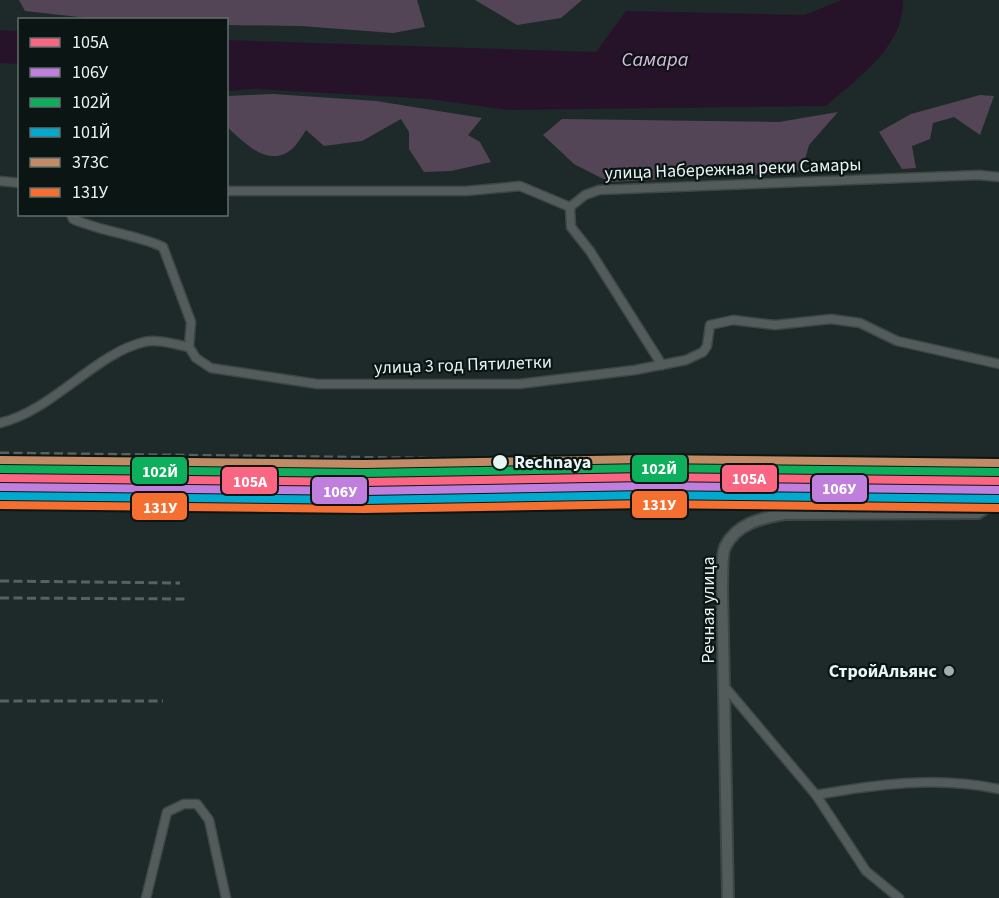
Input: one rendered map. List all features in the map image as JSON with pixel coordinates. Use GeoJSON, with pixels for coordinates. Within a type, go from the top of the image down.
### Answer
{"type":"FeatureCollection","features":[{"type":"Feature","properties":{"kind":"street","name":"улица Набережная реки Самары"},"geometry":{"type":"LineString","coordinates":[[570,207],[585,195],[599,190],[979,175],[999,177]]}},
{"type":"Feature","properties":{"kind":"street"},"geometry":{"type":"LineString","coordinates":[[0,181],[18,183]]}},
{"type":"Feature","properties":{"kind":"street"},"geometry":{"type":"LineString","coordinates":[[228,191],[466,191],[520,186],[570,207],[571,227],[590,251],[662,365]]}},
{"type":"Feature","properties":{"kind":"street"},"geometry":{"type":"LineString","coordinates":[[0,423],[38,407],[122,351],[144,342],[164,341],[189,347],[191,322],[163,248],[149,241],[97,230],[73,219],[72,216]]}},
{"type":"Feature","properties":{"kind":"street","name":"улица 3 год Пятилетки"},"geometry":{"type":"LineString","coordinates":[[189,347],[196,358],[211,368],[316,384],[519,384],[686,360],[703,352],[707,345],[710,325],[733,320],[775,325],[831,319],[860,323],[897,341],[999,364]]}},
{"type":"Feature","properties":{"kind":"street","name":"Речная улица"},"geometry":{"type":"LineString","coordinates":[[728,898],[722,585],[724,548],[742,526],[764,517],[784,513],[978,513],[994,502],[999,490]]}},
{"type":"Feature","properties":{"kind":"street"},"geometry":{"type":"LineString","coordinates":[[725,687],[816,795],[862,866],[886,890],[899,898]]}},
{"type":"Feature","properties":{"kind":"street"},"geometry":{"type":"LineString","coordinates":[[816,795],[925,780],[963,781],[999,789]]}},
{"type":"Feature","properties":{"kind":"street"},"geometry":{"type":"LineString","coordinates":[[146,898],[167,812],[190,804],[197,804],[209,820],[226,898]]}},
{"type":"Feature","properties":{"kind":"shaded area"},"geometry":{"type":"Polygon","coordinates":[[[19,0],[417,0],[425,27],[393,33],[301,26],[228,25],[228,18],[87,18],[25,11],[19,0]]]}},
{"type":"Feature","properties":{"kind":"shaded area"},"geometry":{"type":"Polygon","coordinates":[[[475,0],[582,0],[561,18],[517,25],[475,0]]]}},
{"type":"Feature","properties":{"kind":"shaded area"},"geometry":{"type":"Polygon","coordinates":[[[273,94],[376,101],[482,118],[468,135],[480,142],[491,162],[451,171],[424,172],[409,149],[409,132],[401,119],[362,141],[324,146],[306,130],[292,149],[274,156],[265,155],[249,146],[228,128],[228,96],[273,94]]]}},
{"type":"Feature","properties":{"kind":"shaded area"},"geometry":{"type":"Polygon","coordinates":[[[980,95],[994,96],[980,135],[954,117],[933,123],[930,139],[912,146],[916,168],[902,169],[879,132],[911,114],[980,95]]]}},
{"type":"Feature","properties":{"kind":"shaded area"},"geometry":{"type":"Polygon","coordinates":[[[838,112],[809,145],[802,170],[746,176],[712,172],[651,180],[609,182],[574,164],[543,135],[562,119],[779,122],[838,112]]]}},
{"type":"Feature","properties":{"kind":"water","name":"Самара"},"geometry":{"type":"Polygon","coordinates":[[[842,0],[903,0],[901,17],[888,47],[865,73],[826,106],[508,110],[429,99],[255,89],[228,91],[228,40],[596,52],[626,11],[804,15],[842,0]]]}},
{"type":"Feature","properties":{"kind":"water"},"geometry":{"type":"Polygon","coordinates":[[[0,30],[18,31],[18,64],[0,63],[0,30]]]}},
{"type":"Feature","properties":{"kind":"railway"},"geometry":{"type":"LineString","coordinates":[[0,453],[999,465]]}},
{"type":"Feature","properties":{"kind":"railway"},"geometry":{"type":"LineString","coordinates":[[0,494],[452,498],[633,491],[723,484]]}},
{"type":"Feature","properties":{"kind":"railway"},"geometry":{"type":"LineString","coordinates":[[710,492],[999,495]]}},
{"type":"Feature","properties":{"kind":"railway"},"geometry":{"type":"LineString","coordinates":[[0,581],[180,583]]}},
{"type":"Feature","properties":{"kind":"railway"},"geometry":{"type":"LineString","coordinates":[[0,598],[186,599]]}},
{"type":"Feature","properties":{"kind":"railway"},"geometry":{"type":"LineString","coordinates":[[0,701],[163,701]]}},
{"type":"Feature","properties":{"kind":"transit line","name":"373C"},"geometry":{"type":"LineString","coordinates":[[0,460],[364,464],[646,459],[999,463]]}},
{"type":"Feature","properties":{"kind":"transit line","name":"102Й"},"geometry":{"type":"LineString","coordinates":[[0,469],[364,473],[646,468],[999,472]]}},
{"type":"Feature","properties":{"kind":"transit line","name":"105А"},"geometry":{"type":"LineString","coordinates":[[0,478],[364,482],[646,477],[999,481]]}},
{"type":"Feature","properties":{"kind":"transit line","name":"106У"},"geometry":{"type":"LineString","coordinates":[[0,487],[364,491],[646,486],[999,490]]}},
{"type":"Feature","properties":{"kind":"transit line","name":"101Й"},"geometry":{"type":"LineString","coordinates":[[0,496],[364,500],[646,495],[999,499]]}},
{"type":"Feature","properties":{"kind":"transit line","name":"131У"},"geometry":{"type":"LineString","coordinates":[[0,505],[364,509],[646,504],[999,508]]}},
{"type":"Feature","properties":{"kind":"place","name":"Rechnaya"},"geometry":{"type":"Point","coordinates":[500,462]}},
{"type":"Feature","properties":{"kind":"place","name":"СтройАльянс"},"geometry":{"type":"Point","coordinates":[949,671]}}]}
